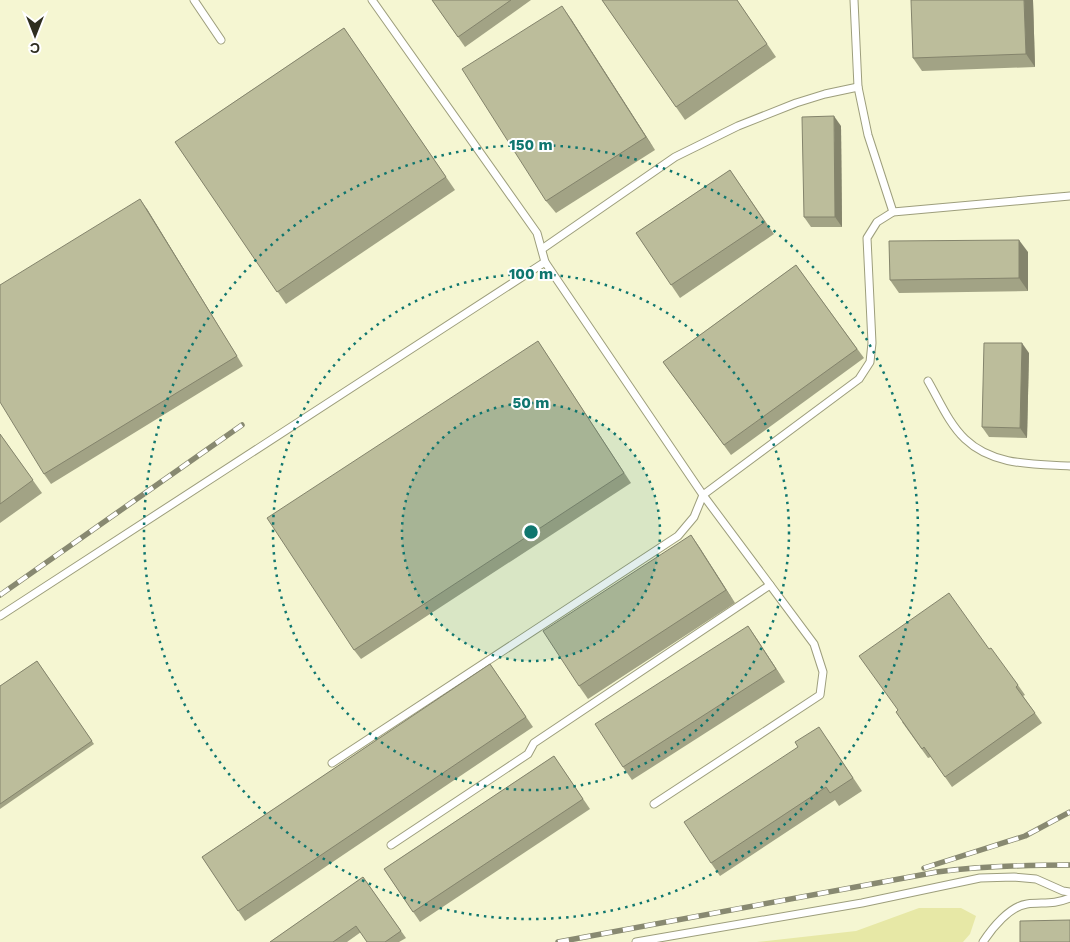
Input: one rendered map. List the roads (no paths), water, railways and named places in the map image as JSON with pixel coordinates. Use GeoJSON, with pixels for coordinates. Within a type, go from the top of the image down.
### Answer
{"type":"FeatureCollection","features":[{"type":"Feature","properties":{"kind":"lane"},"geometry":{"type":"LineString","coordinates":[[194,0],[221,40]]}},
{"type":"Feature","properties":{"kind":"lane"},"geometry":{"type":"LineString","coordinates":[[372,0],[537,233],[544,262],[703,495],[814,644],[823,672],[820,695],[654,804]]}},
{"type":"Feature","properties":{"kind":"lane"},"geometry":{"type":"LineString","coordinates":[[854,0],[858,87],[868,135],[893,212]]}},
{"type":"Feature","properties":{"kind":"lane"},"geometry":{"type":"LineString","coordinates":[[542,249],[675,157],[738,126],[796,103],[858,87]]}},
{"type":"Feature","properties":{"kind":"lane"},"geometry":{"type":"LineString","coordinates":[[332,763],[678,536],[694,517],[703,495],[859,379],[870,362],[872,343],[867,238],[877,222],[893,212],[1070,196]]}},
{"type":"Feature","properties":{"kind":"lane"},"geometry":{"type":"LineString","coordinates":[[0,616],[544,262]]}},
{"type":"Feature","properties":{"kind":"lane"},"geometry":{"type":"LineString","coordinates":[[928,381],[964,439],[981,452],[1003,460],[1070,466]]}},
{"type":"Feature","properties":{"kind":"lane"},"geometry":{"type":"LineString","coordinates":[[391,845],[528,754],[534,743],[770,585]]}},
{"type":"Feature","properties":{"kind":"lane"},"geometry":{"type":"LineString","coordinates":[[636,942],[862,903],[980,878],[1014,877],[1036,879],[1070,892]]}},
{"type":"Feature","properties":{"kind":"lane"},"geometry":{"type":"LineString","coordinates":[[983,942],[987,935],[1017,906],[1048,904],[1070,898]]}},
{"type":"Feature","properties":{"kind":"railway"},"geometry":{"type":"LineString","coordinates":[[0,595],[242,425]]}},
{"type":"Feature","properties":{"kind":"railway"},"geometry":{"type":"LineString","coordinates":[[924,868],[1025,836],[1070,812]]}},
{"type":"Feature","properties":{"kind":"railway"},"geometry":{"type":"LineString","coordinates":[[558,942],[937,872],[1004,866],[1070,865]]}}]}
